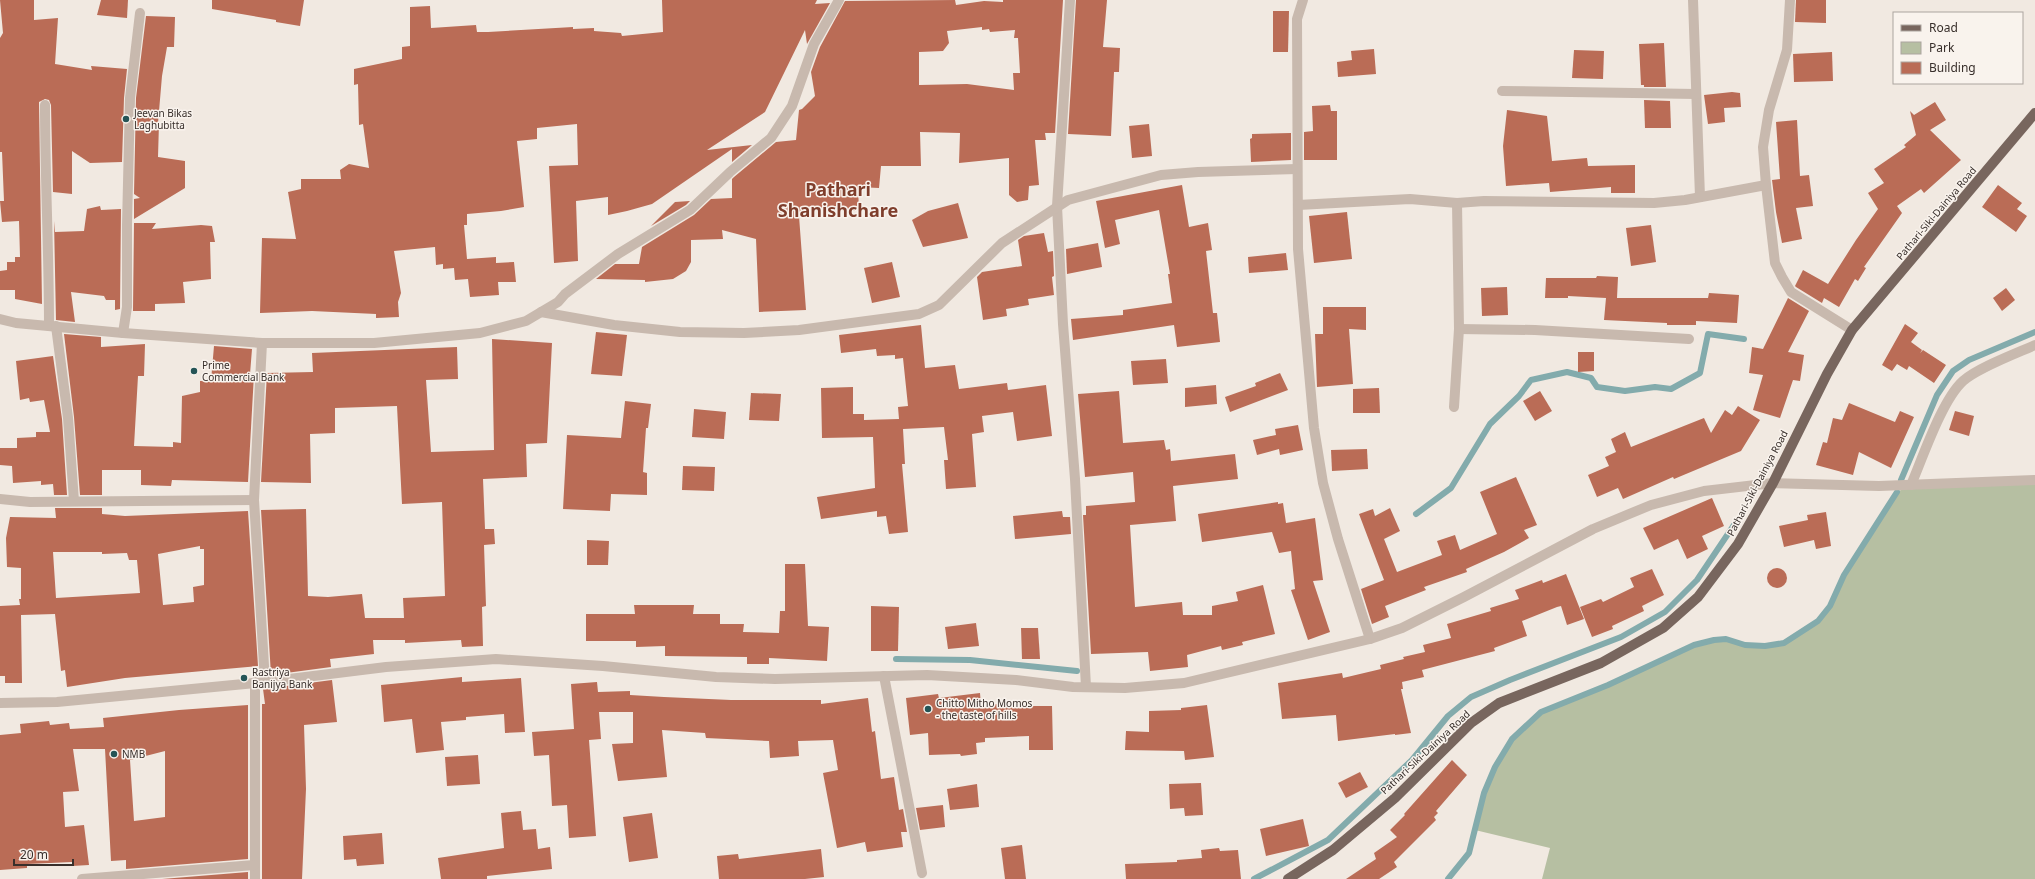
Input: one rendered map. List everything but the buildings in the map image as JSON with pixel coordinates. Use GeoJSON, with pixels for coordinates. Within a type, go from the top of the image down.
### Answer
{"type":"FeatureCollection","features":[{"type":"Feature","properties":{"kind":"main road","name":"Pathari-Siki-Dainiya Road"},"geometry":{"type":"LineString","coordinates":[[1288,879],[1333,850],[1395,798],[1471,723],[1499,703],[1601,663],[1663,628],[1703,591],[1738,544],[1774,483],[1828,374],[1852,330],[2035,113]]}},
{"type":"Feature","properties":{"kind":"street"},"geometry":{"type":"LineString","coordinates":[[0,319],[16,323],[123,333],[262,343],[374,343],[480,333],[526,321],[558,302],[564,294],[618,254],[690,210],[730,172],[770,138],[792,106],[814,44],[838,0]]}},
{"type":"Feature","properties":{"kind":"street"},"geometry":{"type":"LineString","coordinates":[[1070,0],[1057,206],[1063,324],[1076,479],[1086,687]]}},
{"type":"Feature","properties":{"kind":"street"},"geometry":{"type":"LineString","coordinates":[[1302,0],[1297,19],[1298,249],[1314,428],[1323,483],[1338,539],[1370,639]]}},
{"type":"Feature","properties":{"kind":"street"},"geometry":{"type":"LineString","coordinates":[[1693,0],[1700,197]]}},
{"type":"Feature","properties":{"kind":"street"},"geometry":{"type":"LineString","coordinates":[[1790,0],[1787,50],[1768,110],[1763,148],[1775,263],[1791,292],[1852,330]]}},
{"type":"Feature","properties":{"kind":"street"},"geometry":{"type":"LineString","coordinates":[[123,333],[127,307],[128,280],[127,225],[130,98],[140,13]]}},
{"type":"Feature","properties":{"kind":"street"},"geometry":{"type":"LineString","coordinates":[[1502,92],[1696,94]]}},
{"type":"Feature","properties":{"kind":"street"},"geometry":{"type":"LineString","coordinates":[[45,105],[45,174],[53,326],[68,418],[74,501]]}},
{"type":"Feature","properties":{"kind":"street"},"geometry":{"type":"LineString","coordinates":[[541,312],[614,325],[680,332],[744,333],[799,330],[919,314],[939,305],[1002,243],[1068,200],[1161,175],[1198,172],[1297,169]]}},
{"type":"Feature","properties":{"kind":"street"},"geometry":{"type":"LineString","coordinates":[[1298,205],[1410,199],[1457,203],[1484,201],[1654,203],[1700,197],[1766,185]]}},
{"type":"Feature","properties":{"kind":"street"},"geometry":{"type":"LineString","coordinates":[[1454,407],[1459,329],[1457,203]]}},
{"type":"Feature","properties":{"kind":"street"},"geometry":{"type":"LineString","coordinates":[[1459,329],[1535,330],[1689,339]]}},
{"type":"Feature","properties":{"kind":"street"},"geometry":{"type":"LineString","coordinates":[[255,879],[254,865],[260,682],[254,500],[262,343]]}},
{"type":"Feature","properties":{"kind":"street"},"geometry":{"type":"LineString","coordinates":[[1911,484],[1950,396],[1964,380],[2035,345]]}},
{"type":"Feature","properties":{"kind":"street"},"geometry":{"type":"LineString","coordinates":[[0,703],[57,702],[260,682],[386,667],[496,659],[603,666],[716,677],[775,680],[884,676],[935,676],[1086,687],[1125,688],[1184,683],[1370,639],[1402,628],[1593,529],[1652,505],[1704,491],[1774,483],[1879,486],[2035,480]]}},
{"type":"Feature","properties":{"kind":"street"},"geometry":{"type":"LineString","coordinates":[[0,499],[30,502],[254,500]]}},
{"type":"Feature","properties":{"kind":"street"},"geometry":{"type":"LineString","coordinates":[[884,676],[922,874]]}},
{"type":"Feature","properties":{"kind":"street"},"geometry":{"type":"LineString","coordinates":[[82,879],[254,865]]}},
{"type":"Feature","properties":{"kind":"green space"},"geometry":{"type":"Polygon","coordinates":[[[2035,480],[2035,879],[1542,879],[1550,848],[1475,830],[1484,793],[1495,767],[1512,739],[1541,712],[1657,663],[1694,645],[1714,640],[1726,639],[1745,645],[1765,646],[1784,643],[1818,621],[1830,606],[1844,575],[1897,492],[1911,485],[2035,480]]]}},
{"type":"Feature","properties":{"kind":"waterway"},"geometry":{"type":"LineString","coordinates":[[1901,480],[1937,395],[1953,371],[1969,360],[2035,332]]}},
{"type":"Feature","properties":{"kind":"waterway"},"geometry":{"type":"LineString","coordinates":[[1416,514],[1451,488],[1490,424],[1519,396],[1531,380],[1567,372],[1591,378],[1597,387],[1625,391],[1655,387],[1671,389],[1700,373],[1708,334],[1744,339]]}},
{"type":"Feature","properties":{"kind":"waterway"},"geometry":{"type":"LineString","coordinates":[[1448,879],[1469,853],[1484,793],[1495,767],[1512,739],[1541,712],[1608,685],[1694,645],[1714,640],[1726,639],[1745,645],[1765,646],[1784,643],[1818,621],[1830,606],[1844,575],[1897,492]]}},
{"type":"Feature","properties":{"kind":"waterway"},"geometry":{"type":"LineString","coordinates":[[1254,879],[1328,840],[1412,760],[1448,716],[1471,697],[1510,680],[1621,637],[1665,612],[1697,580],[1736,522]]}},
{"type":"Feature","properties":{"kind":"waterway"},"geometry":{"type":"LineString","coordinates":[[896,659],[970,660],[1077,671]]}},
{"type":"Feature","properties":{"kind":"place","name":"Jeevan Bikas Laghubitta"},"geometry":{"type":"Point","coordinates":[126,119]}},
{"type":"Feature","properties":{"kind":"place","name":"Prime Commercial Bank"},"geometry":{"type":"Point","coordinates":[194,371]}},
{"type":"Feature","properties":{"kind":"place","name":"Rastriya Banijya Bank"},"geometry":{"type":"Point","coordinates":[244,678]}},
{"type":"Feature","properties":{"kind":"place","name":"Chitto Mitho Momos - the taste of hills"},"geometry":{"type":"Point","coordinates":[928,709]}},
{"type":"Feature","properties":{"kind":"place","name":"NMB"},"geometry":{"type":"Point","coordinates":[114,754]}},
{"type":"Feature","properties":{"kind":"district","name":"Pathari Shanishchare"},"geometry":{"type":"Point","coordinates":[838,200]}}]}
